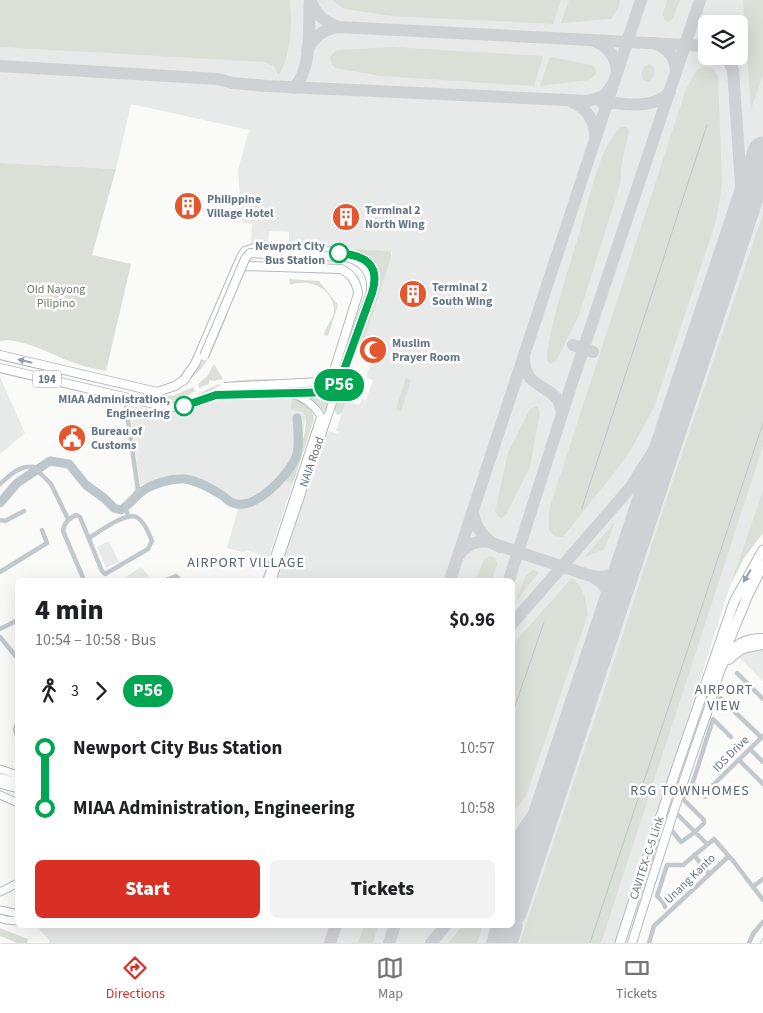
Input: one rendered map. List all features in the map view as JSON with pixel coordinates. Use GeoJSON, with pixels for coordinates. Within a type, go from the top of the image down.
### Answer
{"type":"FeatureCollection","features":[{"type":"Feature","properties":{"kind":"highway","name":"CAVITEX–C-5 Link"},"geometry":{"type":"LineString","coordinates":[[620,943],[676,770],[734,602],[763,550]]}},
{"type":"Feature","properties":{"kind":"highway","name":"CAVITEX–C-5 Link"},"geometry":{"type":"LineString","coordinates":[[626,943],[709,689],[742,607],[763,566]]}},
{"type":"Feature","properties":{"kind":"main road"},"geometry":{"type":"LineString","coordinates":[[183,381],[195,364],[243,253],[254,248],[293,250],[354,255],[365,259],[375,274],[375,285],[336,392]]}},
{"type":"Feature","properties":{"kind":"main road"},"geometry":{"type":"LineString","coordinates":[[291,268],[293,250]]}},
{"type":"Feature","properties":{"kind":"main road"},"geometry":{"type":"LineString","coordinates":[[183,381],[199,366],[245,259],[250,253],[345,257],[359,262],[368,272],[372,284],[371,292],[339,381],[224,387],[204,398]]}},
{"type":"Feature","properties":{"kind":"main road"},"geometry":{"type":"LineString","coordinates":[[348,273],[354,255]]}},
{"type":"Feature","properties":{"kind":"main road"},"geometry":{"type":"LineString","coordinates":[[234,272],[246,266],[341,269],[348,273],[357,284],[358,294],[332,377],[318,391]]}},
{"type":"Feature","properties":{"kind":"main road"},"geometry":{"type":"LineString","coordinates":[[356,301],[366,310]]}},
{"type":"Feature","properties":{"kind":"main road"},"geometry":{"type":"LineString","coordinates":[[340,351],[350,355]]}},
{"type":"Feature","properties":{"kind":"main road","name":"194"},"geometry":{"type":"LineString","coordinates":[[0,355],[157,392],[183,381]]}},
{"type":"Feature","properties":{"kind":"main road","name":"NAIA Road"},"geometry":{"type":"LineString","coordinates":[[0,368],[167,407],[184,406],[204,398],[229,394],[336,392]]}},
{"type":"Feature","properties":{"kind":"main road"},"geometry":{"type":"LineString","coordinates":[[332,377],[336,392]]}},
{"type":"Feature","properties":{"kind":"main road"},"geometry":{"type":"LineString","coordinates":[[140,401],[142,389]]}},
{"type":"Feature","properties":{"kind":"main road"},"geometry":{"type":"LineString","coordinates":[[632,943],[726,658],[734,648],[748,639],[763,638]]}},
{"type":"Feature","properties":{"kind":"main road"},"geometry":{"type":"LineString","coordinates":[[714,692],[728,662],[734,655],[746,647],[763,645]]}},
{"type":"Feature","properties":{"kind":"street","name":"NAIA Road"},"geometry":{"type":"LineString","coordinates":[[273,578],[336,392]]}},
{"type":"Feature","properties":{"kind":"street","name":"NAIA Road"},"geometry":{"type":"LineString","coordinates":[[268,578],[321,416],[310,402],[297,395],[287,393]]}},
{"type":"Feature","properties":{"kind":"street"},"geometry":{"type":"LineString","coordinates":[[126,397],[138,490],[125,508],[128,515]]}},
{"type":"Feature","properties":{"kind":"street"},"geometry":{"type":"LineString","coordinates":[[0,484],[16,470],[27,466],[36,468],[51,484],[68,520]]}},
{"type":"Feature","properties":{"kind":"street"},"geometry":{"type":"LineString","coordinates":[[0,520],[5,521],[24,511]]}},
{"type":"Feature","properties":{"kind":"street"},"geometry":{"type":"LineString","coordinates":[[83,578],[63,531],[64,524],[76,515],[79,516],[102,571],[105,574],[148,549],[152,541],[139,518],[128,515],[89,538]]}},
{"type":"Feature","properties":{"kind":"street"},"geometry":{"type":"LineString","coordinates":[[0,572],[48,543],[42,530]]}},
{"type":"Feature","properties":{"kind":"street"},"geometry":{"type":"LineString","coordinates":[[0,629],[15,622]]}},
{"type":"Feature","properties":{"kind":"street"},"geometry":{"type":"LineString","coordinates":[[0,637],[15,655]]}},
{"type":"Feature","properties":{"kind":"street"},"geometry":{"type":"LineString","coordinates":[[737,673],[763,699]]}},
{"type":"Feature","properties":{"kind":"street"},"geometry":{"type":"LineString","coordinates":[[714,692],[762,737]]}},
{"type":"Feature","properties":{"kind":"street"},"geometry":{"type":"LineString","coordinates":[[692,785],[713,719],[732,737]]}},
{"type":"Feature","properties":{"kind":"street","name":"IDS Drive"},"geometry":{"type":"LineString","coordinates":[[706,789],[713,786],[762,737]]}},
{"type":"Feature","properties":{"kind":"street"},"geometry":{"type":"LineString","coordinates":[[750,749],[763,762]]}},
{"type":"Feature","properties":{"kind":"street"},"geometry":{"type":"LineString","coordinates":[[739,760],[762,784]]}},
{"type":"Feature","properties":{"kind":"street"},"geometry":{"type":"LineString","coordinates":[[0,769],[15,778]]}},
{"type":"Feature","properties":{"kind":"street"},"geometry":{"type":"LineString","coordinates":[[0,777],[15,779]]}},
{"type":"Feature","properties":{"kind":"street"},"geometry":{"type":"LineString","coordinates":[[0,784],[15,788]]}},
{"type":"Feature","properties":{"kind":"street"},"geometry":{"type":"LineString","coordinates":[[669,827],[681,842],[695,832],[704,824],[704,821],[683,799],[684,789],[692,785],[706,789],[705,797]]}},
{"type":"Feature","properties":{"kind":"street"},"geometry":{"type":"LineString","coordinates":[[0,795],[15,802]]}},
{"type":"Feature","properties":{"kind":"street"},"geometry":{"type":"LineString","coordinates":[[674,811],[707,844]]}},
{"type":"Feature","properties":{"kind":"street"},"geometry":{"type":"LineString","coordinates":[[665,907],[657,896],[667,865],[683,865],[714,839],[754,886],[763,900]]}},
{"type":"Feature","properties":{"kind":"street"},"geometry":{"type":"LineString","coordinates":[[694,855],[709,874]]}},
{"type":"Feature","properties":{"kind":"street","name":"Unang Kanto"},"geometry":{"type":"LineString","coordinates":[[649,943],[654,926],[729,856]]}},
{"type":"Feature","properties":{"kind":"street"},"geometry":{"type":"LineString","coordinates":[[754,886],[763,879]]}},
{"type":"Feature","properties":{"kind":"street"},"geometry":{"type":"LineString","coordinates":[[0,892],[15,884]]}},
{"type":"Feature","properties":{"kind":"street"},"geometry":{"type":"LineString","coordinates":[[0,910],[15,913]]}},
{"type":"Feature","properties":{"kind":"street"},"geometry":{"type":"LineString","coordinates":[[0,918],[15,920]]}},
{"type":"Feature","properties":{"kind":"street"},"geometry":{"type":"LineString","coordinates":[[749,943],[753,934],[763,922]]}},
{"type":"Feature","properties":{"kind":"shaded area"},"geometry":{"type":"Polygon","coordinates":[[[0,0],[763,0],[763,533],[744,558],[730,586],[616,943],[49,943],[49,940],[39,929],[515,928],[515,578],[277,578],[326,430],[338,434],[339,432],[336,431],[346,401],[359,405],[362,399],[366,400],[373,380],[366,377],[373,355],[361,350],[392,254],[391,251],[289,245],[289,232],[269,231],[268,245],[251,244],[252,224],[242,222],[238,170],[249,130],[131,104],[116,169],[0,163],[0,0]]]}},
{"type":"Feature","properties":{"kind":"shaded area"},"geometry":{"type":"Polygon","coordinates":[[[0,377],[25,433],[0,454],[0,377]]]}},
{"type":"Feature","properties":{"kind":"shaded area"},"geometry":{"type":"Polygon","coordinates":[[[217,397],[292,397],[306,415],[298,457],[285,479],[285,481],[293,483],[268,559],[247,550],[242,552],[227,548],[238,509],[232,503],[196,480],[186,477],[140,485],[129,406],[164,411],[184,411],[217,397]]]}},
{"type":"Feature","properties":{"kind":"shaded area"},"geometry":{"type":"Polygon","coordinates":[[[109,541],[119,562],[106,568],[97,547],[109,541]]]}},
{"type":"Feature","properties":{"kind":"shaded area"},"geometry":{"type":"Polygon","coordinates":[[[141,567],[150,578],[124,578],[141,567]]]}},
{"type":"Feature","properties":{"kind":"shaded area"},"geometry":{"type":"Polygon","coordinates":[[[763,648],[763,681],[737,655],[763,648]]]}},
{"type":"Feature","properties":{"kind":"green space"},"geometry":{"type":"Polygon","coordinates":[[[0,0],[289,0],[291,18],[290,39],[286,60],[278,75],[275,67],[264,62],[0,47],[0,0]]]}},
{"type":"Feature","properties":{"kind":"green space"},"geometry":{"type":"Polygon","coordinates":[[[333,0],[561,0],[553,24],[392,16],[345,9],[333,0]]]}},
{"type":"Feature","properties":{"kind":"green space"},"geometry":{"type":"Polygon","coordinates":[[[569,0],[620,1],[611,19],[561,23],[569,0]]]}},
{"type":"Feature","properties":{"kind":"green space"},"geometry":{"type":"Polygon","coordinates":[[[667,0],[680,0],[673,18],[668,22],[663,14],[667,0]]]}},
{"type":"Feature","properties":{"kind":"green space"},"geometry":{"type":"Polygon","coordinates":[[[743,0],[763,0],[763,76],[751,109],[748,65],[748,15],[744,15],[743,0]]]}},
{"type":"Feature","properties":{"kind":"green space"},"geometry":{"type":"Polygon","coordinates":[[[393,47],[543,56],[534,86],[381,76],[335,68],[331,63],[330,58],[337,50],[393,47]]]}},
{"type":"Feature","properties":{"kind":"green space"},"geometry":{"type":"Polygon","coordinates":[[[550,57],[591,65],[595,68],[596,74],[589,80],[540,86],[550,57]]]}},
{"type":"Feature","properties":{"kind":"green space"},"geometry":{"type":"Polygon","coordinates":[[[650,64],[654,67],[655,71],[653,78],[648,82],[643,80],[641,73],[645,66],[650,64]]]}},
{"type":"Feature","properties":{"kind":"green space"},"geometry":{"type":"Polygon","coordinates":[[[705,66],[713,68],[718,76],[722,185],[716,221],[654,407],[628,455],[563,537],[554,536],[549,530],[549,510],[686,89],[697,70],[705,66]]]}},
{"type":"Feature","properties":{"kind":"green space"},"geometry":{"type":"Polygon","coordinates":[[[621,127],[626,127],[629,130],[621,169],[621,181],[579,315],[556,361],[550,364],[547,360],[547,353],[553,323],[595,177],[606,147],[621,127]]]}},
{"type":"Feature","properties":{"kind":"green space","name":"Old Nayong Pilipino"},"geometry":{"type":"Polygon","coordinates":[[[0,163],[116,169],[92,255],[131,264],[106,371],[90,368],[28,344],[8,340],[0,341],[0,163]]]}},
{"type":"Feature","properties":{"kind":"green space"},"geometry":{"type":"Polygon","coordinates":[[[763,214],[763,446],[601,943],[520,943],[664,507],[763,214]]]}},
{"type":"Feature","properties":{"kind":"green space"},"geometry":{"type":"Polygon","coordinates":[[[308,246],[391,251],[391,258],[362,347],[354,344],[370,295],[363,264],[308,248],[308,246]]]}},
{"type":"Feature","properties":{"kind":"green space"},"geometry":{"type":"Polygon","coordinates":[[[289,279],[319,281],[338,305],[328,336],[324,335],[334,312],[329,295],[318,286],[311,284],[297,283],[290,285],[289,279]]]}},
{"type":"Feature","properties":{"kind":"green space"},"geometry":{"type":"Polygon","coordinates":[[[226,311],[228,313],[207,361],[185,383],[205,358],[226,311]]]}},
{"type":"Feature","properties":{"kind":"green space"},"geometry":{"type":"Polygon","coordinates":[[[214,364],[223,379],[211,380],[209,384],[199,388],[198,384],[208,375],[214,364]]]}},
{"type":"Feature","properties":{"kind":"green space"},"geometry":{"type":"Polygon","coordinates":[[[406,378],[411,380],[401,412],[396,409],[406,378]]]}},
{"type":"Feature","properties":{"kind":"green space"},"geometry":{"type":"Polygon","coordinates":[[[253,379],[291,379],[221,385],[194,398],[216,385],[228,382],[253,379]]]}},
{"type":"Feature","properties":{"kind":"green space"},"geometry":{"type":"Polygon","coordinates":[[[193,387],[195,391],[177,400],[153,400],[145,399],[144,397],[147,394],[173,396],[193,387]]]}},
{"type":"Feature","properties":{"kind":"green space"},"geometry":{"type":"Polygon","coordinates":[[[333,393],[329,409],[323,410],[306,395],[333,393]]]}},
{"type":"Feature","properties":{"kind":"green space"},"geometry":{"type":"Polygon","coordinates":[[[292,397],[307,405],[312,411],[314,419],[293,483],[285,481],[285,479],[301,446],[306,427],[303,412],[291,409],[292,397]]]}},
{"type":"Feature","properties":{"kind":"green space"},"geometry":{"type":"Polygon","coordinates":[[[340,397],[346,401],[342,413],[337,415],[334,409],[340,397]]]}},
{"type":"Feature","properties":{"kind":"green space"},"geometry":{"type":"Polygon","coordinates":[[[537,406],[540,413],[530,467],[507,513],[504,517],[500,518],[495,512],[508,453],[530,409],[537,406]]]}},
{"type":"Feature","properties":{"kind":"green space"},"geometry":{"type":"Polygon","coordinates":[[[763,491],[763,533],[744,558],[730,586],[763,491]]]}},
{"type":"Feature","properties":{"kind":"green space"},"geometry":{"type":"Polygon","coordinates":[[[615,522],[604,549],[586,557],[587,554],[615,522]]]}},
{"type":"Feature","properties":{"kind":"green space"},"geometry":{"type":"Polygon","coordinates":[[[489,556],[495,558],[497,564],[493,578],[477,578],[483,561],[489,556]]]}},
{"type":"Feature","properties":{"kind":"green space"},"geometry":{"type":"Polygon","coordinates":[[[533,570],[539,572],[516,601],[526,575],[533,570]]]}},
{"type":"Feature","properties":{"kind":"green space"},"geometry":{"type":"Polygon","coordinates":[[[572,578],[582,590],[588,614],[526,796],[515,810],[515,642],[572,578]]]}},
{"type":"Feature","properties":{"kind":"green space"},"geometry":{"type":"Polygon","coordinates":[[[0,928],[28,939],[27,943],[17,943],[0,936],[0,928]]]}},
{"type":"Feature","properties":{"kind":"green space"},"geometry":{"type":"Polygon","coordinates":[[[363,928],[377,928],[373,943],[358,943],[363,928]]]}},
{"type":"Feature","properties":{"kind":"green space"},"geometry":{"type":"Polygon","coordinates":[[[460,928],[482,928],[477,943],[448,943],[460,928]]]}},
{"type":"Feature","properties":{"kind":"waterway"},"geometry":{"type":"LineString","coordinates":[[582,508],[707,125]]}},
{"type":"Feature","properties":{"kind":"waterway"},"geometry":{"type":"LineString","coordinates":[[0,503],[17,483],[50,461],[69,464],[86,485],[114,508],[121,510],[145,489],[174,479],[185,479],[200,483],[233,503],[251,502],[270,490],[292,465],[298,448],[297,418]]}},
{"type":"Feature","properties":{"kind":"waterway"},"geometry":{"type":"LineString","coordinates":[[590,943],[763,423]]}},
{"type":"Feature","properties":{"kind":"waterway"},"geometry":{"type":"LineString","coordinates":[[515,706],[544,622]]}},
{"type":"Feature","properties":{"kind":"waterway"},"geometry":{"type":"LineString","coordinates":[[435,943],[441,928]]}},
{"type":"Feature","properties":{"kind":"waterway"},"geometry":{"type":"LineString","coordinates":[[760,943],[763,938]]}},
{"type":"Feature","properties":{"kind":"taxiway"},"geometry":{"type":"LineString","coordinates":[[294,88],[300,80],[307,58],[310,0]]}},
{"type":"Feature","properties":{"kind":"taxiway"},"geometry":{"type":"LineString","coordinates":[[451,578],[641,0]]}},
{"type":"Feature","properties":{"kind":"taxiway"},"geometry":{"type":"LineString","coordinates":[[510,578],[569,392],[700,0]]}},
{"type":"Feature","properties":{"kind":"taxiway"},"geometry":{"type":"LineString","coordinates":[[307,50],[320,34],[328,29],[339,27],[329,23],[322,17],[311,1]]}},
{"type":"Feature","properties":{"kind":"taxiway"},"geometry":{"type":"LineString","coordinates":[[339,27],[698,46]]}},
{"type":"Feature","properties":{"kind":"taxiway"},"geometry":{"type":"LineString","coordinates":[[594,41],[604,46],[611,53],[617,73]]}},
{"type":"Feature","properties":{"kind":"taxiway"},"geometry":{"type":"LineString","coordinates":[[655,43],[671,55],[675,63],[676,73]]}},
{"type":"Feature","properties":{"kind":"taxiway"},"geometry":{"type":"LineString","coordinates":[[730,65],[733,70],[743,213]]}},
{"type":"Feature","properties":{"kind":"taxiway"},"geometry":{"type":"LineString","coordinates":[[0,66],[218,79],[232,83],[267,86],[588,101],[604,96],[614,83]]}},
{"type":"Feature","properties":{"kind":"taxiway"},"geometry":{"type":"LineString","coordinates":[[601,102],[646,104],[655,102],[670,92]]}},
{"type":"Feature","properties":{"kind":"taxiway"},"geometry":{"type":"LineString","coordinates":[[572,102],[589,115],[595,131],[595,137]]}},
{"type":"Feature","properties":{"kind":"taxiway"},"geometry":{"type":"LineString","coordinates":[[573,345],[593,352]]}},
{"type":"Feature","properties":{"kind":"taxiway"},"geometry":{"type":"LineString","coordinates":[[524,359],[530,378],[555,396],[560,404],[562,414]]}},
{"type":"Feature","properties":{"kind":"taxiway"},"geometry":{"type":"LineString","coordinates":[[515,621],[630,488],[656,447],[683,392]]}},
{"type":"Feature","properties":{"kind":"taxiway"},"geometry":{"type":"LineString","coordinates":[[473,511],[479,529],[491,542]]}},
{"type":"Feature","properties":{"kind":"taxiway"},"geometry":{"type":"LineString","coordinates":[[459,555],[468,546],[478,542],[489,542],[500,547]]}},
{"type":"Feature","properties":{"kind":"taxiway"},"geometry":{"type":"LineString","coordinates":[[494,544],[591,576]]}},
{"type":"Feature","properties":{"kind":"taxiway"},"geometry":{"type":"LineString","coordinates":[[609,617],[610,604],[606,588],[591,576],[603,577],[613,574],[628,559]]}},
{"type":"Feature","properties":{"kind":"taxiway"},"geometry":{"type":"LineString","coordinates":[[515,842],[535,812],[559,768]]}},
{"type":"Feature","properties":{"kind":"taxiway"},"geometry":{"type":"LineString","coordinates":[[330,943],[335,928]]}},
{"type":"Feature","properties":{"kind":"taxiway"},"geometry":{"type":"LineString","coordinates":[[389,943],[394,928]]}},
{"type":"Feature","properties":{"kind":"taxiway"},"geometry":{"type":"LineString","coordinates":[[431,943],[444,928]]}},
{"type":"Feature","properties":{"kind":"runway"},"geometry":{"type":"LineString","coordinates":[[515,901],[763,152]]}},
{"type":"Feature","properties":{"kind":"runway"},"geometry":{"type":"LineString","coordinates":[[502,943],[506,928]]}},
{"type":"Feature","properties":{"kind":"bus line","name":"P56"},"geometry":{"type":"LineString","coordinates":[[184,406],[216,395],[311,391],[336,392],[375,285],[375,274],[365,259],[352,254],[339,253]]}},
{"type":"Feature","properties":{"kind":"place","name":"Philippine Village Hotel"},"geometry":{"type":"Point","coordinates":[188,206]}},
{"type":"Feature","properties":{"kind":"place","name":"Terminal 2 North Wing"},"geometry":{"type":"Point","coordinates":[346,217]}},
{"type":"Feature","properties":{"kind":"place","name":"Newport City Bus Station"},"geometry":{"type":"Point","coordinates":[339,253]}},
{"type":"Feature","properties":{"kind":"place","name":"Terminal 2 South Wing"},"geometry":{"type":"Point","coordinates":[413,294]}},
{"type":"Feature","properties":{"kind":"place","name":"Muslim Prayer Room"},"geometry":{"type":"Point","coordinates":[373,350]}},
{"type":"Feature","properties":{"kind":"place","name":"MIAA Administration, Engineering"},"geometry":{"type":"Point","coordinates":[184,406]}},
{"type":"Feature","properties":{"kind":"place","name":"Bureau of Customs"},"geometry":{"type":"Point","coordinates":[72,438]}},
{"type":"Feature","properties":{"kind":"district","name":"AIRPORT VILLAGE"},"geometry":{"type":"Point","coordinates":[246,563]}},
{"type":"Feature","properties":{"kind":"district","name":"AIRPORT VIEW"},"geometry":{"type":"Point","coordinates":[724,698]}},
{"type":"Feature","properties":{"kind":"district","name":"RSG TOWNHOMES"},"geometry":{"type":"Point","coordinates":[690,791]}}]}
